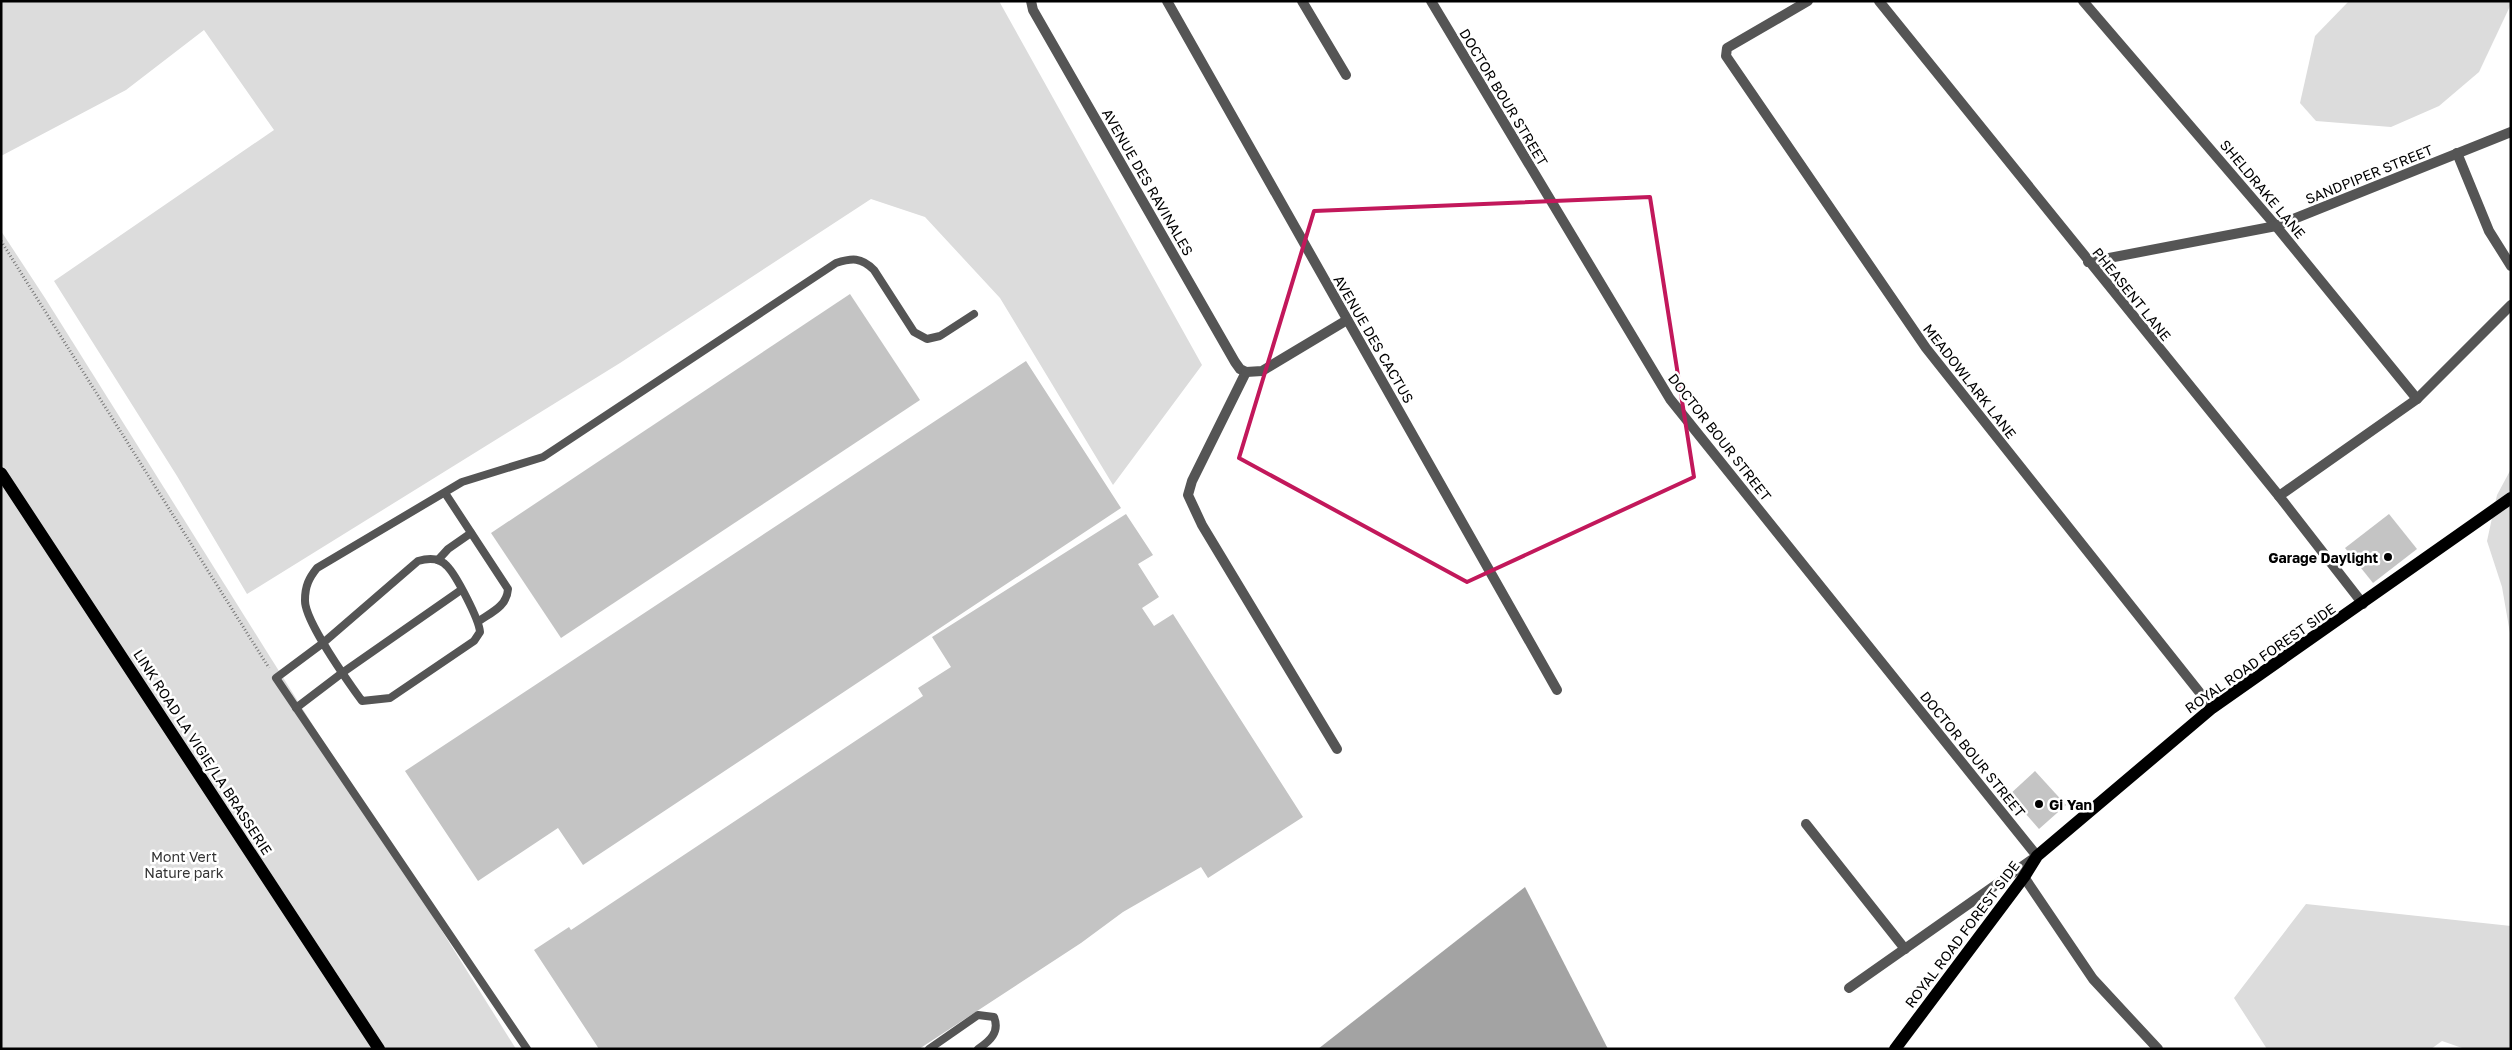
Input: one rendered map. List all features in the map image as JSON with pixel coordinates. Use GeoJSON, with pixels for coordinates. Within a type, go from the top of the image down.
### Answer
{"type":"FeatureCollection","features":[{"type":"Feature","properties":{"kind":"main road","name":"LINK ROAD LA VIGIE/LA BRASSERIE"},"geometry":{"type":"LineString","coordinates":[[1,473],[379,1049]]}},
{"type":"Feature","properties":{"kind":"main road","name":"ROYAL ROAD FOREST SIDE"},"geometry":{"type":"LineString","coordinates":[[1895,1049],[2024,877],[2037,856],[2212,708],[2363,604],[2511,498]]}},
{"type":"Feature","properties":{"kind":"street","name":"AVENUE DES RAVINALES"},"geometry":{"type":"LineString","coordinates":[[1030,1],[1033,10],[1235,362],[1246,372]]}},
{"type":"Feature","properties":{"kind":"street","name":"AVENUE DES CACTUS"},"geometry":{"type":"LineString","coordinates":[[1167,1],[1557,690]]}},
{"type":"Feature","properties":{"kind":"street"},"geometry":{"type":"LineString","coordinates":[[1302,1],[1346,75]]}},
{"type":"Feature","properties":{"kind":"street","name":"DOCTOR BOUR STREET"},"geometry":{"type":"LineString","coordinates":[[1431,1],[1670,399],[2037,856]]}},
{"type":"Feature","properties":{"kind":"street","name":"MEADOWLARK LANE"},"geometry":{"type":"LineString","coordinates":[[1808,1],[1727,48],[1726,56],[1926,348],[2212,708]]}},
{"type":"Feature","properties":{"kind":"street","name":"PHEASENT LANE"},"geometry":{"type":"LineString","coordinates":[[1879,1],[2279,496],[2363,604]]}},
{"type":"Feature","properties":{"kind":"street","name":"SHELDRAKE LANE"},"geometry":{"type":"LineString","coordinates":[[2083,1],[2276,226],[2417,399]]}},
{"type":"Feature","properties":{"kind":"street","name":"SANDPIPER STREET"},"geometry":{"type":"LineString","coordinates":[[2088,262],[2276,226],[2511,132]]}},
{"type":"Feature","properties":{"kind":"street"},"geometry":{"type":"LineString","coordinates":[[2457,153],[2489,232],[2511,266]]}},
{"type":"Feature","properties":{"kind":"street"},"geometry":{"type":"LineString","coordinates":[[2279,496],[2417,399],[2511,305]]}},
{"type":"Feature","properties":{"kind":"street"},"geometry":{"type":"LineString","coordinates":[[1337,749],[1202,525],[1188,495],[1192,481],[1246,372],[1262,370],[1348,320]]}},
{"type":"Feature","properties":{"kind":"street"},"geometry":{"type":"LineString","coordinates":[[1806,824],[1905,950]]}},
{"type":"Feature","properties":{"kind":"street"},"geometry":{"type":"LineString","coordinates":[[1849,988],[2037,856]]}},
{"type":"Feature","properties":{"kind":"street"},"geometry":{"type":"LineString","coordinates":[[2024,877],[2093,979],[2158,1049]]}},
{"type":"Feature","properties":{"kind":"lane"},"geometry":{"type":"LineString","coordinates":[[527,1049],[276,678],[323,643],[418,562],[428,558],[438,560],[447,566],[479,621],[480,632],[474,641],[390,698],[362,701],[323,643],[304,602],[307,580],[317,568],[462,482],[543,457],[836,263],[853,258],[865,261],[874,270],[914,332],[927,339],[940,336],[974,314]]}},
{"type":"Feature","properties":{"kind":"lane"},"geometry":{"type":"LineString","coordinates":[[445,493],[508,590],[507,599],[504,604],[479,621]]}},
{"type":"Feature","properties":{"kind":"lane"},"geometry":{"type":"LineString","coordinates":[[438,560],[448,549],[471,533]]}},
{"type":"Feature","properties":{"kind":"lane"},"geometry":{"type":"LineString","coordinates":[[296,708],[342,673],[461,590]]}},
{"type":"Feature","properties":{"kind":"lane"},"geometry":{"type":"LineString","coordinates":[[929,1049],[978,1015],[994,1017],[997,1024],[995,1033],[990,1042],[978,1049]]}},
{"type":"Feature","properties":{"kind":"path"},"geometry":{"type":"LineString","coordinates":[[1,241],[276,678]]}},
{"type":"Feature","properties":{"kind":"highlighted area"},"geometry":{"type":"Polygon","coordinates":[[[1650,197],[1694,477],[1467,582],[1239,458],[1314,211],[1650,197]]]}},
{"type":"Feature","properties":{"kind":"green space"},"geometry":{"type":"Polygon","coordinates":[[[1,1],[999,1],[1202,365],[1113,485],[1000,298],[925,217],[871,199],[620,363],[247,594],[177,476],[54,281],[274,130],[204,30],[126,90],[1,156],[1,1]]]}},
{"type":"Feature","properties":{"kind":"green space"},"geometry":{"type":"Polygon","coordinates":[[[2349,1],[2511,1],[2511,4],[2479,72],[2439,106],[2391,127],[2316,121],[2300,103],[2315,36],[2349,1]]]}},
{"type":"Feature","properties":{"kind":"green space","name":"Mont Vert Nature park"},"geometry":{"type":"Polygon","coordinates":[[[1,231],[45,298],[516,1049],[1,1049],[1,231]]]}},
{"type":"Feature","properties":{"kind":"green space"},"geometry":{"type":"Polygon","coordinates":[[[2511,469],[2511,639],[2502,587],[2487,541],[2497,495],[2511,469]]]}},
{"type":"Feature","properties":{"kind":"green space"},"geometry":{"type":"Polygon","coordinates":[[[2306,904],[2511,926],[2511,1049],[2465,1049],[2442,1041],[2431,1049],[2267,1049],[2234,998],[2306,904]]]}},
{"type":"Feature","properties":{"kind":"shaded area"},"geometry":{"type":"Polygon","coordinates":[[[1525,887],[1608,1049],[1318,1049],[1525,887]]]}},
{"type":"Feature","properties":{"kind":"building"},"geometry":{"type":"Polygon","coordinates":[[[850,294],[920,400],[561,638],[491,533],[850,294]]]}},
{"type":"Feature","properties":{"kind":"building"},"geometry":{"type":"Polygon","coordinates":[[[1026,361],[1121,508],[583,865],[558,828],[478,881],[405,771],[1026,361]]]}},
{"type":"Feature","properties":{"kind":"building"},"geometry":{"type":"Polygon","coordinates":[[[1126,514],[1153,555],[1138,564],[1159,597],[1142,608],[1154,626],[1173,614],[1303,817],[1208,878],[1201,867],[1123,912],[1081,943],[919,1049],[599,1049],[534,950],[569,927],[571,930],[923,696],[918,688],[951,667],[932,637],[1126,514]]]}},
{"type":"Feature","properties":{"kind":"building"},"geometry":{"type":"Polygon","coordinates":[[[2389,514],[2417,549],[2373,583],[2345,548],[2389,514]]]}},
{"type":"Feature","properties":{"kind":"building"},"geometry":{"type":"Polygon","coordinates":[[[2035,771],[2066,805],[2039,829],[2009,795],[2035,771]]]}},
{"type":"Feature","properties":{"kind":"place","name":"Garage Daylight"},"geometry":{"type":"Point","coordinates":[2388,557]}},
{"type":"Feature","properties":{"kind":"place","name":"Gi Yan"},"geometry":{"type":"Point","coordinates":[2039,804]}}]}
